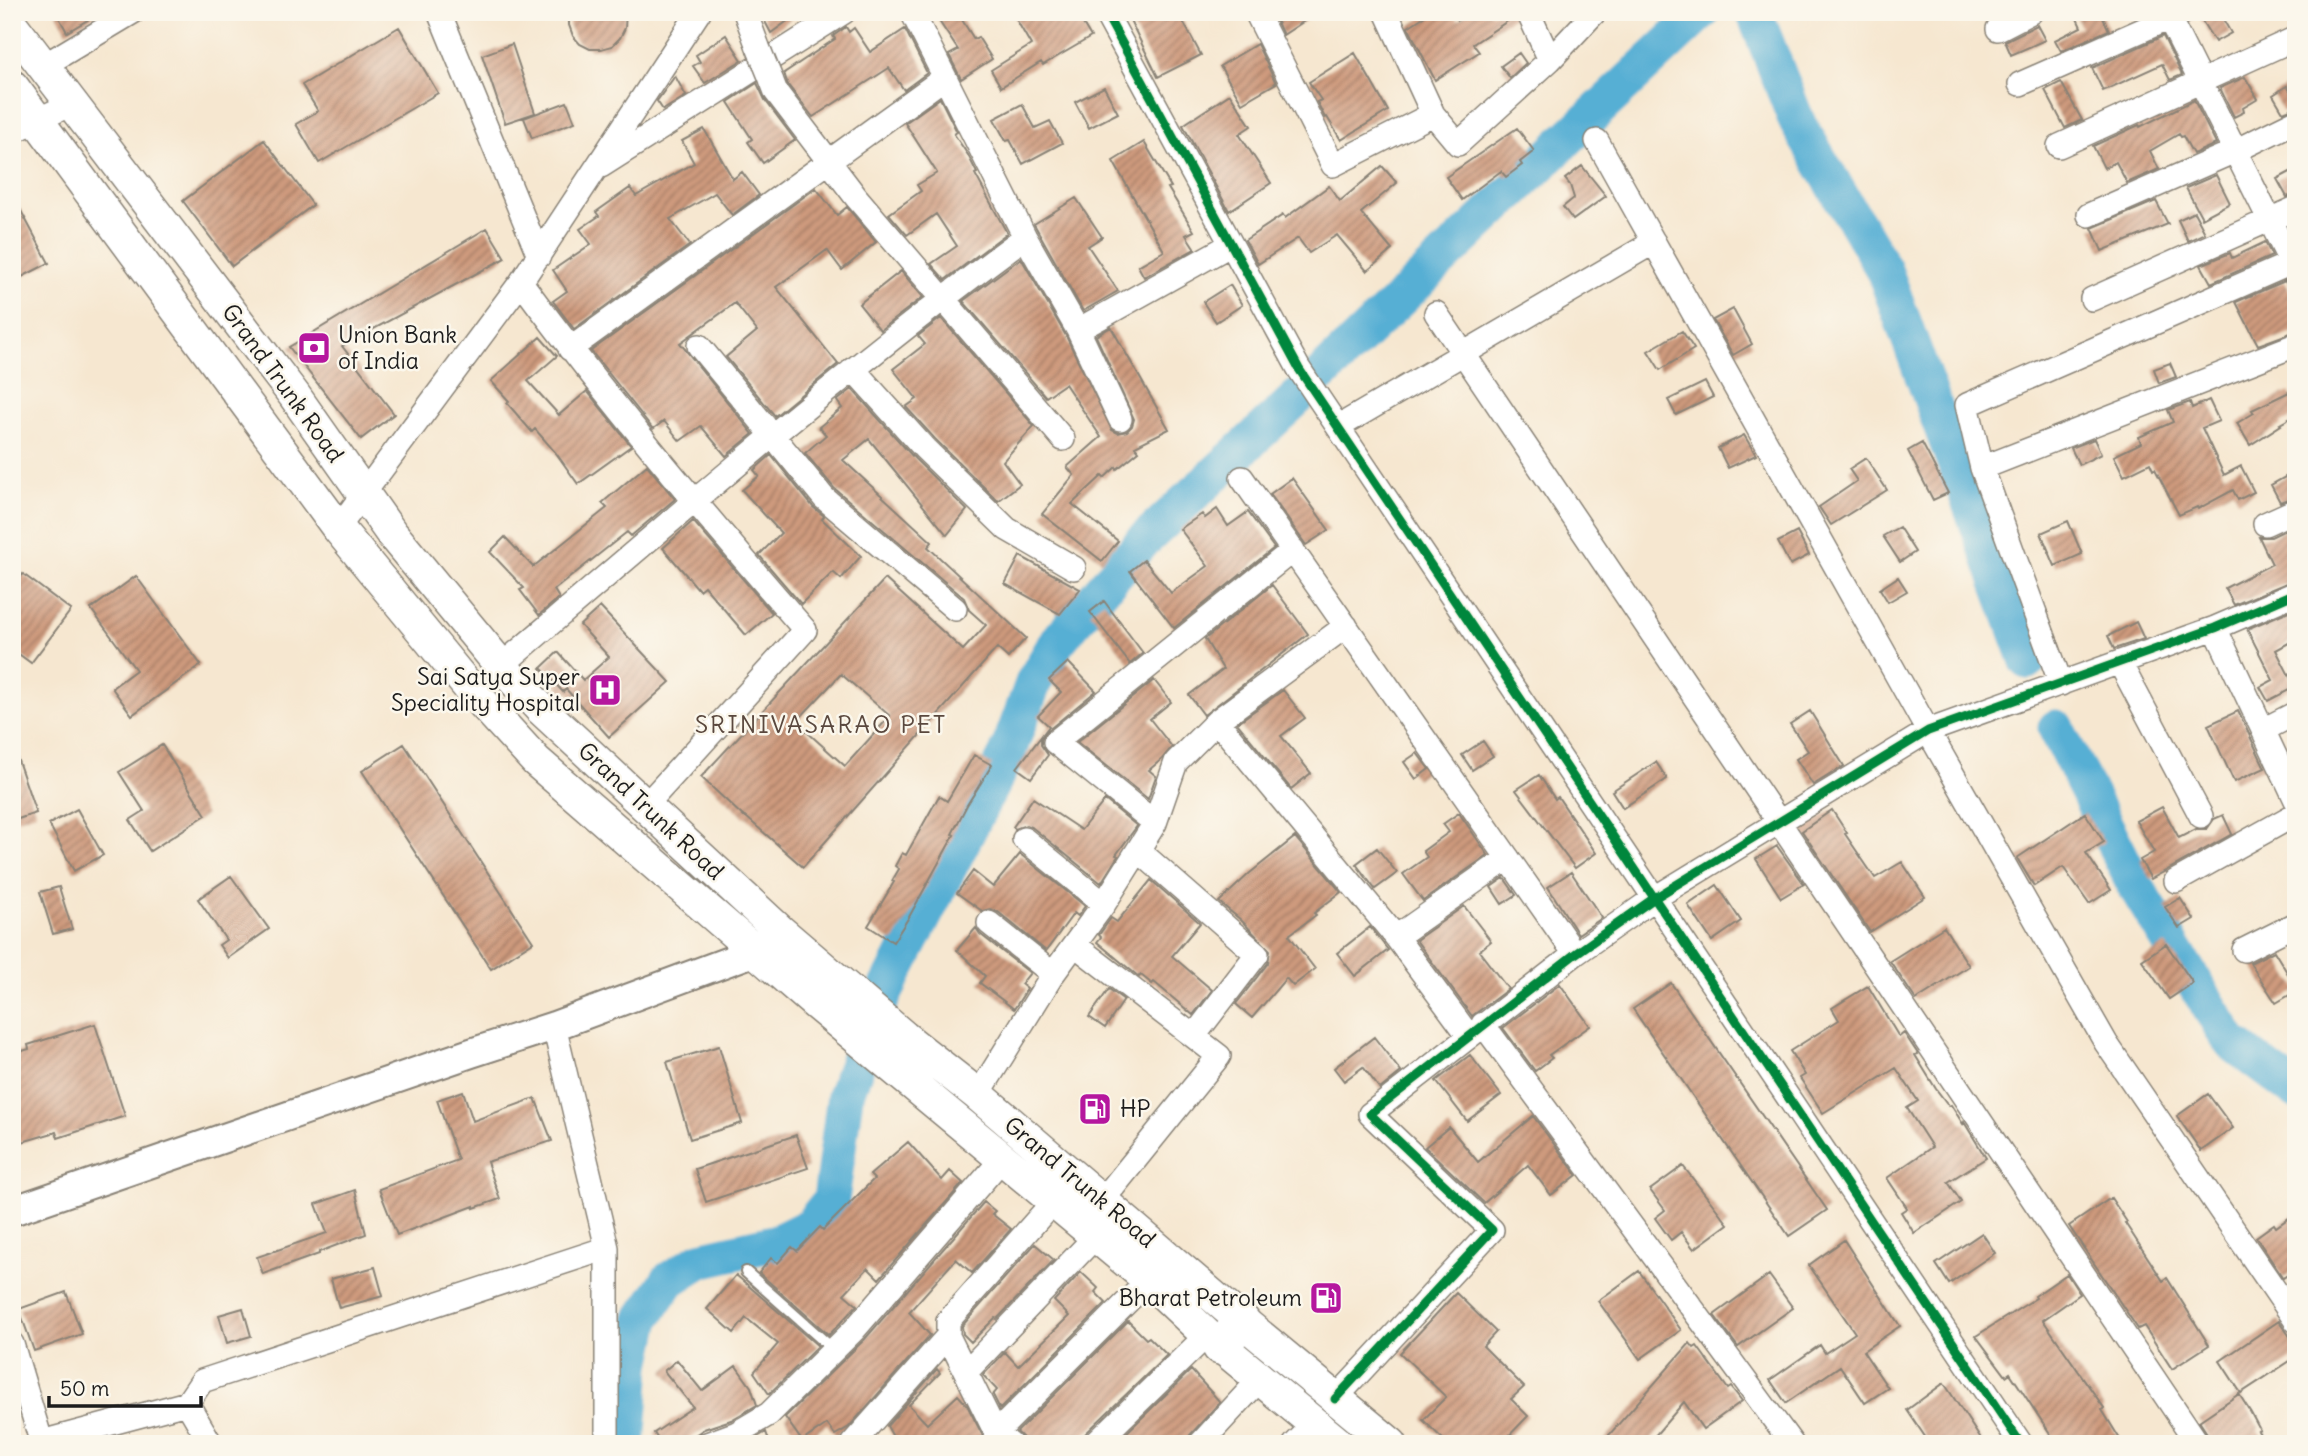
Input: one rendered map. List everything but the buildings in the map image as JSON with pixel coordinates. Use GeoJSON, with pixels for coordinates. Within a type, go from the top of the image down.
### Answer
{"type":"FeatureCollection","features":[{"type":"Feature","properties":{"kind":"main road","name":"Grand Trunk Road"},"geometry":{"type":"LineString","coordinates":[[12,25],[294,395],[400,543],[501,666],[577,743],[780,931],[1102,1201],[1223,1334],[1305,1434],[1339,1444]]}},
{"type":"Feature","properties":{"kind":"main road","name":"Grand Trunk Road"},"geometry":{"type":"LineString","coordinates":[[12,86],[25,126],[338,528],[471,690],[536,761],[815,1003],[1149,1280],[1223,1334],[1335,1399],[1391,1444]]}},
{"type":"Feature","properties":{"kind":"street"},"geometry":{"type":"LineString","coordinates":[[43,66],[134,12]]}},
{"type":"Feature","properties":{"kind":"street"},"geometry":{"type":"LineString","coordinates":[[439,12],[539,256]]}},
{"type":"Feature","properties":{"kind":"street"},"geometry":{"type":"LineString","coordinates":[[338,528],[521,282],[699,12]]}},
{"type":"Feature","properties":{"kind":"street"},"geometry":{"type":"LineString","coordinates":[[745,12],[776,92],[828,160],[942,298],[1063,439]]}},
{"type":"Feature","properties":{"kind":"street"},"geometry":{"type":"LineString","coordinates":[[594,171],[844,12]]}},
{"type":"Feature","properties":{"kind":"street"},"geometry":{"type":"LineString","coordinates":[[912,12],[1025,237],[1078,330],[1120,419]]}},
{"type":"Feature","properties":{"kind":"street"},"geometry":{"type":"LineString","coordinates":[[1105,12],[1298,369],[2021,1444]]}},
{"type":"Feature","properties":{"kind":"street"},"geometry":{"type":"LineString","coordinates":[[1256,12],[1333,165],[1433,114]]}},
{"type":"Feature","properties":{"kind":"street"},"geometry":{"type":"LineString","coordinates":[[1386,12],[1433,114],[1458,144],[1549,60],[1595,12]]}},
{"type":"Feature","properties":{"kind":"street"},"geometry":{"type":"LineString","coordinates":[[1528,12],[1549,60]]}},
{"type":"Feature","properties":{"kind":"street"},"geometry":{"type":"LineString","coordinates":[[1998,29],[2031,12]]}},
{"type":"Feature","properties":{"kind":"street"},"geometry":{"type":"LineString","coordinates":[[2020,84],[2173,14],[2201,83],[2294,266],[1967,405],[1982,468],[2061,684]]}},
{"type":"Feature","properties":{"kind":"street"},"geometry":{"type":"LineString","coordinates":[[2059,146],[2296,38]]}},
{"type":"Feature","properties":{"kind":"street"},"geometry":{"type":"LineString","coordinates":[[570,349],[944,78]]}},
{"type":"Feature","properties":{"kind":"street"},"geometry":{"type":"LineString","coordinates":[[25,126],[72,103]]}},
{"type":"Feature","properties":{"kind":"street"},"geometry":{"type":"LineString","coordinates":[[2089,215],[2296,121]]}},
{"type":"Feature","properties":{"kind":"street"},"geometry":{"type":"LineString","coordinates":[[1597,141],[2106,1043],[2296,1321]]}},
{"type":"Feature","properties":{"kind":"street"},"geometry":{"type":"LineString","coordinates":[[2092,299],[2296,208]]}},
{"type":"Feature","properties":{"kind":"street"},"geometry":{"type":"LineString","coordinates":[[501,666],[853,369],[942,298],[1025,237]]}},
{"type":"Feature","properties":{"kind":"street"},"geometry":{"type":"LineString","coordinates":[[1338,427],[1654,242]]}},
{"type":"Feature","properties":{"kind":"street"},"geometry":{"type":"LineString","coordinates":[[1078,330],[1230,244]]}},
{"type":"Feature","properties":{"kind":"street"},"geometry":{"type":"LineString","coordinates":[[521,282],[570,349],[693,502],[805,630],[646,805]]}},
{"type":"Feature","properties":{"kind":"street"},"geometry":{"type":"LineString","coordinates":[[1436,313],[2198,1444]]}},
{"type":"Feature","properties":{"kind":"street"},"geometry":{"type":"LineString","coordinates":[[1982,468],[2296,345]]}},
{"type":"Feature","properties":{"kind":"street"},"geometry":{"type":"LineString","coordinates":[[699,346],[824,498],[955,609]]}},
{"type":"Feature","properties":{"kind":"street"},"geometry":{"type":"LineString","coordinates":[[853,369],[925,449],[1007,529],[1074,568]]}},
{"type":"Feature","properties":{"kind":"street"},"geometry":{"type":"LineString","coordinates":[[1242,478],[1575,954]]}},
{"type":"Feature","properties":{"kind":"street"},"geometry":{"type":"LineString","coordinates":[[2265,524],[2296,510]]}},
{"type":"Feature","properties":{"kind":"street"},"geometry":{"type":"LineString","coordinates":[[1155,823],[1055,742],[1293,550]]}},
{"type":"Feature","properties":{"kind":"street"},"geometry":{"type":"LineString","coordinates":[[1335,1399],[1492,1230],[1370,1114],[1575,954],[1653,899],[1928,731],[2215,628],[2296,593]]}},
{"type":"Feature","properties":{"kind":"street"},"geometry":{"type":"LineString","coordinates":[[978,1095],[1053,974],[1104,904],[1155,823],[1176,762],[1217,721],[1346,626]]}},
{"type":"Feature","properties":{"kind":"street"},"geometry":{"type":"LineString","coordinates":[[2215,628],[2296,800]]}},
{"type":"Feature","properties":{"kind":"street"},"geometry":{"type":"LineString","coordinates":[[2120,663],[2201,816]]}},
{"type":"Feature","properties":{"kind":"street"},"geometry":{"type":"LineString","coordinates":[[2263,730],[2296,713]]}},
{"type":"Feature","properties":{"kind":"street"},"geometry":{"type":"LineString","coordinates":[[1217,721],[1395,937],[1476,1030],[1792,1444]]}},
{"type":"Feature","properties":{"kind":"street"},"geometry":{"type":"LineString","coordinates":[[2176,881],[2296,814]]}},
{"type":"Feature","properties":{"kind":"street"},"geometry":{"type":"LineString","coordinates":[[1024,839],[1104,904]]}},
{"type":"Feature","properties":{"kind":"street"},"geometry":{"type":"LineString","coordinates":[[1138,850],[1257,954],[1194,1037]]}},
{"type":"Feature","properties":{"kind":"street"},"geometry":{"type":"LineString","coordinates":[[1395,937],[1508,858]]}},
{"type":"Feature","properties":{"kind":"street"},"geometry":{"type":"LineString","coordinates":[[989,923],[1053,974]]}},
{"type":"Feature","properties":{"kind":"street"},"geometry":{"type":"LineString","coordinates":[[2244,950],[2296,924]]}},
{"type":"Feature","properties":{"kind":"street"},"geometry":{"type":"LineString","coordinates":[[1075,945],[1219,1056],[1102,1201]]}},
{"type":"Feature","properties":{"kind":"street"},"geometry":{"type":"LineString","coordinates":[[12,1211],[554,1026],[756,951]]}},
{"type":"Feature","properties":{"kind":"street"},"geometry":{"type":"LineString","coordinates":[[554,1026],[607,1248],[607,1444]]}},
{"type":"Feature","properties":{"kind":"street"},"geometry":{"type":"LineString","coordinates":[[707,1444],[737,1433],[769,1414],[834,1350],[1002,1159]]}},
{"type":"Feature","properties":{"kind":"street"},"geometry":{"type":"LineString","coordinates":[[1053,1202],[948,1321],[948,1336],[1003,1438],[1149,1280]]}},
{"type":"Feature","properties":{"kind":"street"},"geometry":{"type":"LineString","coordinates":[[966,1372],[1096,1236]]}},
{"type":"Feature","properties":{"kind":"street"},"geometry":{"type":"LineString","coordinates":[[12,1344],[41,1443],[187,1403],[202,1381],[607,1248]]}},
{"type":"Feature","properties":{"kind":"street"},"geometry":{"type":"LineString","coordinates":[[1095,1444],[1223,1334]]}},
{"type":"Feature","properties":{"kind":"street"},"geometry":{"type":"LineString","coordinates":[[852,1444],[948,1336]]}},
{"type":"Feature","properties":{"kind":"street"},"geometry":{"type":"LineString","coordinates":[[1200,1444],[1260,1379]]}},
{"type":"Feature","properties":{"kind":"street"},"geometry":{"type":"LineString","coordinates":[[187,1403],[211,1444]]}},
{"type":"Feature","properties":{"kind":"lane"},"geometry":{"type":"LineString","coordinates":[[746,1272],[834,1350]]}},
{"type":"Feature","properties":{"kind":"waterway"},"geometry":{"type":"LineString","coordinates":[[1322,374],[1702,12]]}},
{"type":"Feature","properties":{"kind":"waterway"},"geometry":{"type":"LineString","coordinates":[[1754,12],[1797,122],[1884,270],[2028,661]]}},
{"type":"Feature","properties":{"kind":"waterway"},"geometry":{"type":"LineString","coordinates":[[627,1444],[633,1365],[643,1318],[669,1280],[700,1260],[778,1242],[810,1226],[831,1200],[845,1096],[880,1002],[1007,754],[1034,681],[1057,642],[1143,541],[1298,397]]}},
{"type":"Feature","properties":{"kind":"waterway"},"geometry":{"type":"LineString","coordinates":[[2056,728],[2136,887],[2231,1042],[2296,1091]]}},
{"type":"Feature","properties":{"kind":"cycle path"},"geometry":{"type":"LineString","coordinates":[[1105,12],[1299,369],[2021,1444]]}},
{"type":"Feature","properties":{"kind":"cycle path"},"geometry":{"type":"LineString","coordinates":[[1335,1399],[1492,1230],[1370,1114],[1575,954],[1653,899],[1928,731],[2215,628],[2296,593]]}},
{"type":"Feature","properties":{"kind":"place","name":"Union Bank of India"},"geometry":{"type":"Point","coordinates":[314,348]}},
{"type":"Feature","properties":{"kind":"place","name":"Sai Satya Super Speciality Hospital"},"geometry":{"type":"Point","coordinates":[605,690]}},
{"type":"Feature","properties":{"kind":"place","name":"HP"},"geometry":{"type":"Point","coordinates":[1095,1109]}},
{"type":"Feature","properties":{"kind":"place","name":"Bharat Petroleum"},"geometry":{"type":"Point","coordinates":[1326,1298]}},
{"type":"Feature","properties":{"kind":"district","name":"SRINIVASARAO PET"},"geometry":{"type":"Point","coordinates":[821,725]}}]}
